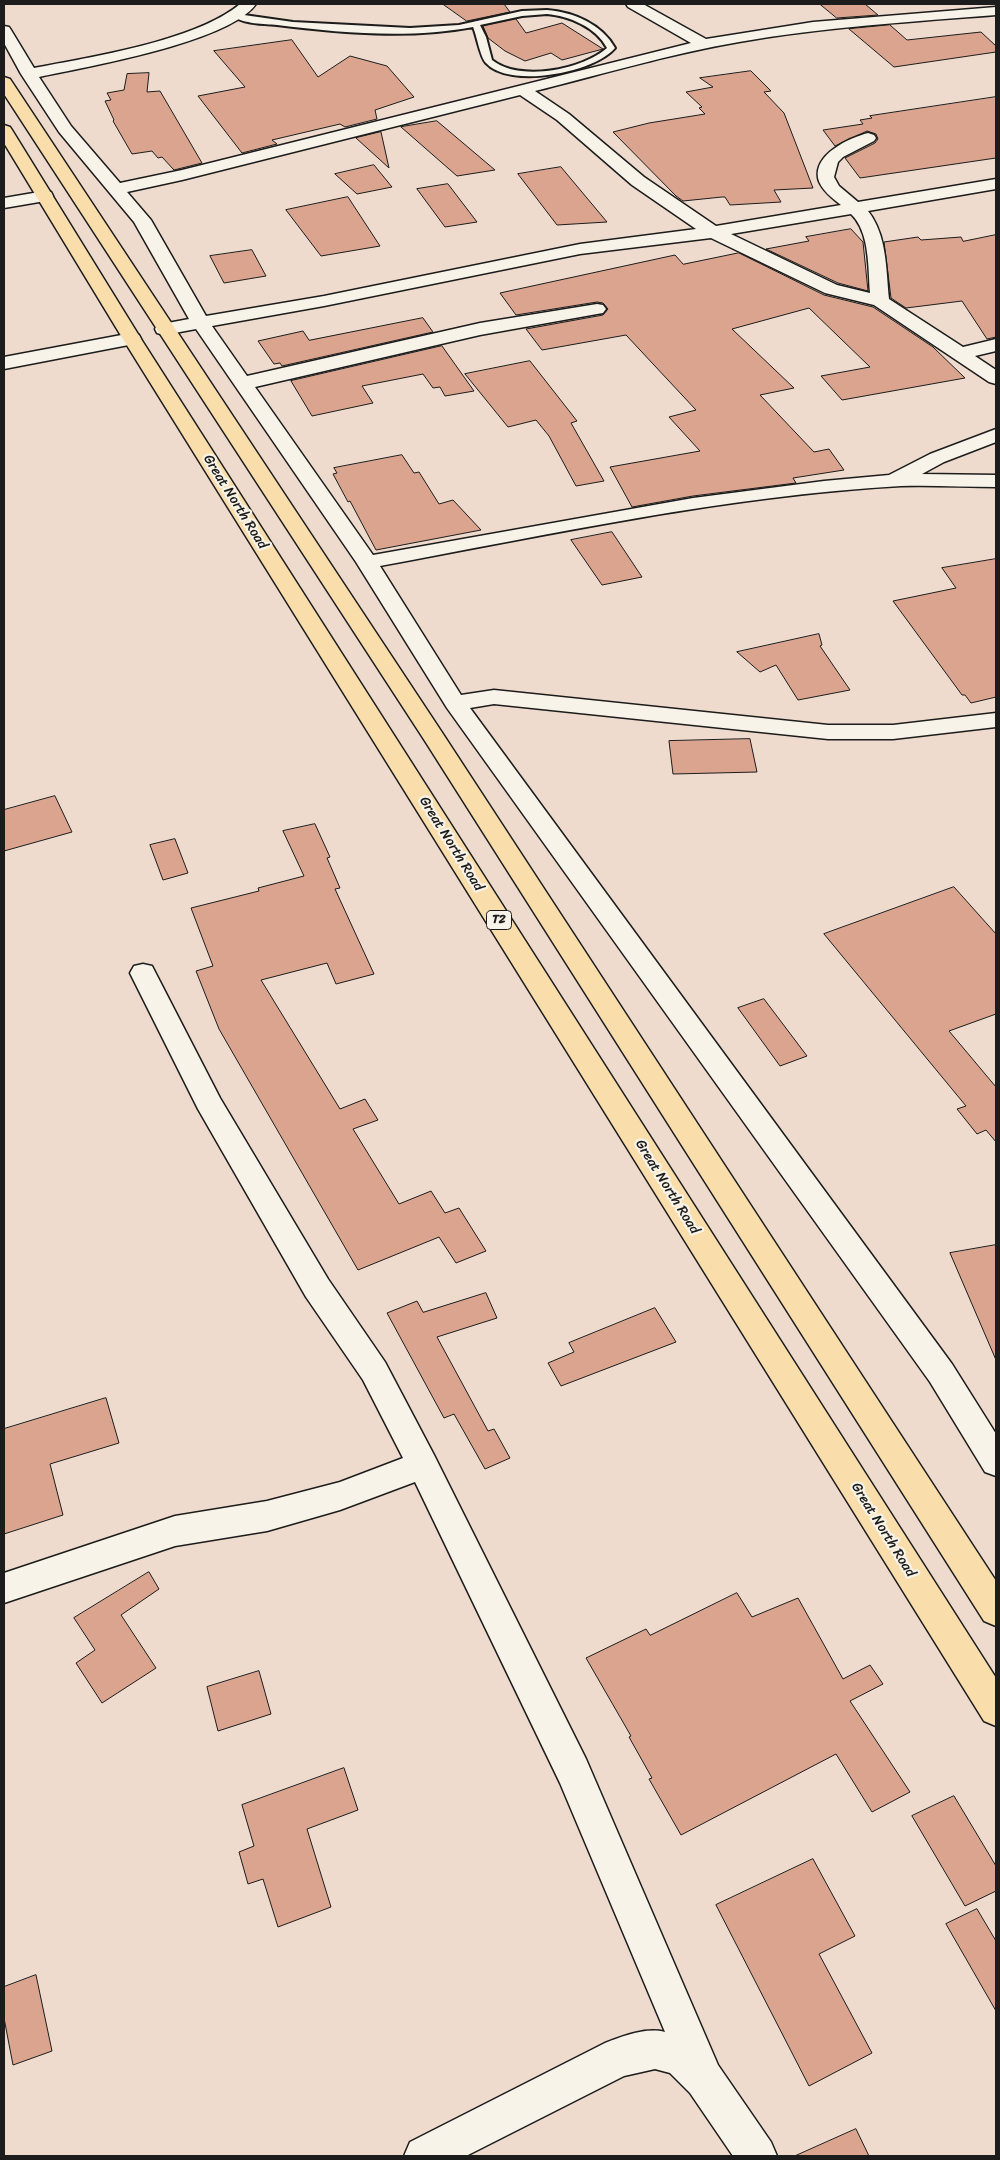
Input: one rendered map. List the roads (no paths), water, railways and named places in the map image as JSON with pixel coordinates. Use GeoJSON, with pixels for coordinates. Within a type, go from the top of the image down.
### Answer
{"type":"FeatureCollection","features":[{"type":"Feature","properties":{"kind":"main road"},"geometry":{"type":"LineString","coordinates":[[4,82],[434,740],[996,1610]]}},
{"type":"Feature","properties":{"kind":"main road","name":"Great North Road"},"geometry":{"type":"LineString","coordinates":[[4,130],[132,338],[996,1709]]}},
{"type":"Feature","properties":{"kind":"street"},"geometry":{"type":"LineString","coordinates":[[29,74],[124,54],[208,30],[237,16],[249,4]]}},
{"type":"Feature","properties":{"kind":"street"},"geometry":{"type":"LineString","coordinates":[[633,4],[704,44]]}},
{"type":"Feature","properties":{"kind":"street"},"geometry":{"type":"LineString","coordinates":[[117,189],[182,175],[704,44],[813,25],[996,10],[994,4]]}},
{"type":"Feature","properties":{"kind":"street"},"geometry":{"type":"LineString","coordinates":[[4,30],[29,74],[65,129],[142,220],[200,322],[366,562],[455,702],[941,1373],[996,1462]]}},
{"type":"Feature","properties":{"kind":"street"},"geometry":{"type":"LineString","coordinates":[[522,89],[563,117],[638,181],[713,232],[831,289],[880,301],[996,378]]}},
{"type":"Feature","properties":{"kind":"street"},"geometry":{"type":"LineString","coordinates":[[868,138],[837,154],[830,161],[826,178],[833,190],[866,220],[876,261],[880,301]]}},
{"type":"Feature","properties":{"kind":"street"},"geometry":{"type":"LineString","coordinates":[[164,329],[324,301],[580,249],[713,232],[996,184]]}},
{"type":"Feature","properties":{"kind":"street"},"geometry":{"type":"LineString","coordinates":[[4,203],[45,196]]}},
{"type":"Feature","properties":{"kind":"street"},"geometry":{"type":"LineString","coordinates":[[242,383],[471,331],[597,309]]}},
{"type":"Feature","properties":{"kind":"street"},"geometry":{"type":"LineString","coordinates":[[4,364],[132,338]]}},
{"type":"Feature","properties":{"kind":"street"},"geometry":{"type":"LineString","coordinates":[[959,354],[996,345]]}},
{"type":"Feature","properties":{"kind":"street"},"geometry":{"type":"LineString","coordinates":[[892,481],[937,458],[996,434]]}},
{"type":"Feature","properties":{"kind":"street"},"geometry":{"type":"LineString","coordinates":[[366,562],[662,510],[765,495],[892,481],[996,481]]}},
{"type":"Feature","properties":{"kind":"street"},"geometry":{"type":"LineString","coordinates":[[455,702],[494,697],[781,729],[854,733],[940,728],[996,720]]}},
{"type":"Feature","properties":{"kind":"street"},"geometry":{"type":"LineString","coordinates":[[143,973],[208,1102],[317,1288],[374,1371],[459,1536],[573,1772],[704,2079]]}},
{"type":"Feature","properties":{"kind":"street"},"geometry":{"type":"LineString","coordinates":[[4,1588],[176,1531],[268,1516],[340,1496],[422,1465]]}},
{"type":"Feature","properties":{"kind":"street"},"geometry":{"type":"LineString","coordinates":[[424,2156],[619,2057],[655,2049],[682,2056],[704,2079],[758,2156]]}},
{"type":"Feature","properties":{"kind":"lane"},"geometry":{"type":"LineString","coordinates":[[237,16],[272,23],[381,31],[436,29],[538,12],[563,14],[589,26],[609,43],[611,48],[593,62],[563,71],[533,73],[503,70],[488,61],[482,37],[475,24]]}}]}
